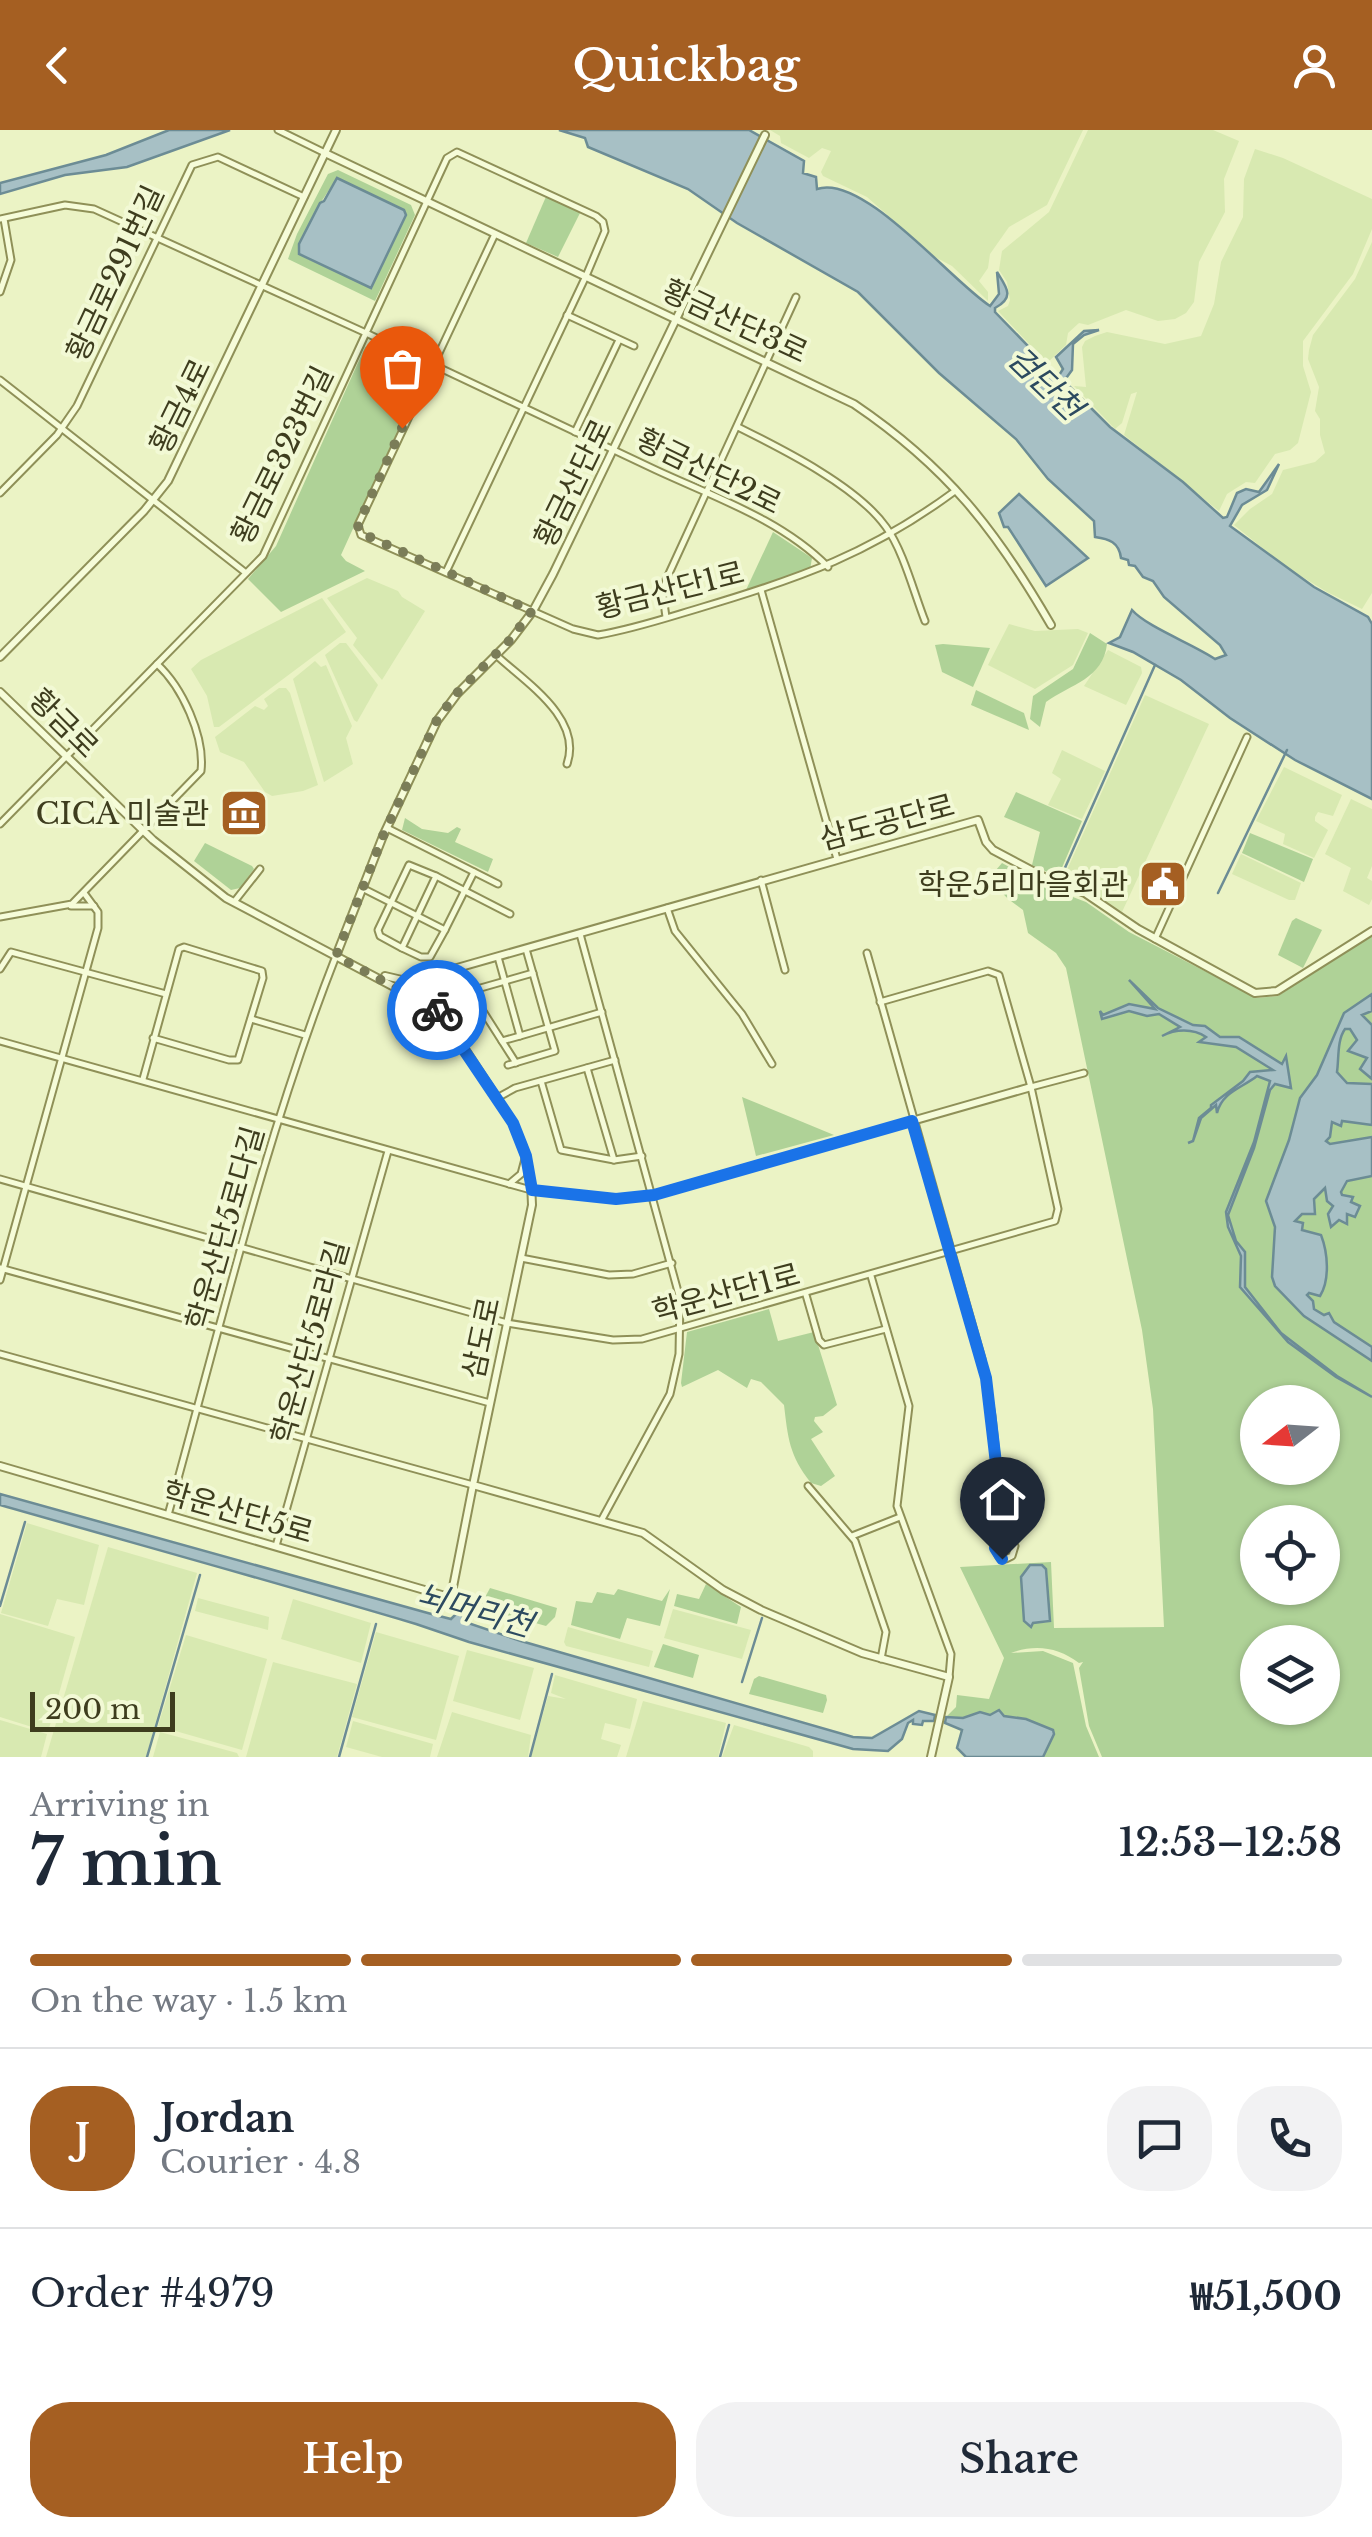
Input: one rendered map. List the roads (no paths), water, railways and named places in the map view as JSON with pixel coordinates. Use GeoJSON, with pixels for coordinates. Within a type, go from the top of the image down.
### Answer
{"type":"FeatureCollection","features":[{"type":"Feature","properties":{"kind":"street"},"geometry":{"type":"LineString","coordinates":[[278,130],[325,154]]}},
{"type":"Feature","properties":{"kind":"street","name":"황금4로"},"geometry":{"type":"LineString","coordinates":[[0,657],[154,501],[182,456],[336,130]]}},
{"type":"Feature","properties":{"kind":"street","name":"황금산단로"},"geometry":{"type":"LineString","coordinates":[[336,956],[387,828],[437,720],[532,611],[576,530],[764,135]]}},
{"type":"Feature","properties":{"kind":"street"},"geometry":{"type":"LineString","coordinates":[[0,292],[10,260],[2,219],[78,205],[366,333],[447,158],[454,152],[596,216],[605,225],[604,236],[446,572]]}},
{"type":"Feature","properties":{"kind":"street","name":"황금산단3로"},"geometry":{"type":"LineString","coordinates":[[325,154],[836,394],[876,419],[900,436],[957,490],[1006,551],[1051,626]]}},
{"type":"Feature","properties":{"kind":"street","name":"황금로291번길"},"geometry":{"type":"LineString","coordinates":[[0,493],[62,428],[80,400],[190,168],[218,157],[304,197]]}},
{"type":"Feature","properties":{"kind":"street","name":"황금산단1로"},"geometry":{"type":"LineString","coordinates":[[495,234],[358,528],[368,538],[590,635],[666,617],[828,567],[891,535],[957,490]]}},
{"type":"Feature","properties":{"kind":"street"},"geometry":{"type":"LineString","coordinates":[[666,617],[666,580],[796,297]]}},
{"type":"Feature","properties":{"kind":"street"},"geometry":{"type":"LineString","coordinates":[[567,315],[634,346]]}},
{"type":"Feature","properties":{"kind":"street","name":"황금산단2로"},"geometry":{"type":"LineString","coordinates":[[366,333],[778,529],[828,567]]}},
{"type":"Feature","properties":{"kind":"street","name":"황금로323번길"},"geometry":{"type":"LineString","coordinates":[[0,824],[246,573],[270,543],[366,333]]}},
{"type":"Feature","properties":{"kind":"street"},"geometry":{"type":"LineString","coordinates":[[575,432],[619,340]]}},
{"type":"Feature","properties":{"kind":"street"},"geometry":{"type":"LineString","coordinates":[[0,380],[246,573]]}},
{"type":"Feature","properties":{"kind":"street"},"geometry":{"type":"LineString","coordinates":[[737,427],[830,480],[881,521],[891,535],[925,621]]}},
{"type":"Feature","properties":{"kind":"street"},"geometry":{"type":"LineString","coordinates":[[760,590],[837,859]]}},
{"type":"Feature","properties":{"kind":"street"},"geometry":{"type":"LineString","coordinates":[[496,655],[557,712],[571,746],[568,764]]}},
{"type":"Feature","properties":{"kind":"street"},"geometry":{"type":"LineString","coordinates":[[68,906],[144,833],[202,767],[186,702],[174,681],[157,664]]}},
{"type":"Feature","properties":{"kind":"street","name":"황금로"},"geometry":{"type":"LineString","coordinates":[[0,692],[144,833],[233,903]]}},
{"type":"Feature","properties":{"kind":"street"},"geometry":{"type":"LineString","coordinates":[[1155,939],[1247,737]]}},
{"type":"Feature","properties":{"kind":"street","name":"삼도공단로"},"geometry":{"type":"LineString","coordinates":[[414,995],[426,980],[455,968],[978,820],[993,850],[1088,895],[1155,939],[1251,992],[1264,995],[1286,986],[1372,931]]}},
{"type":"Feature","properties":{"kind":"street"},"geometry":{"type":"LineString","coordinates":[[387,828],[498,884]]}},
{"type":"Feature","properties":{"kind":"street"},"geometry":{"type":"LineString","coordinates":[[474,872],[464,890],[446,930],[430,956],[421,957],[378,932],[409,865],[436,876],[464,890],[510,914]]}},
{"type":"Feature","properties":{"kind":"street"},"geometry":{"type":"LineString","coordinates":[[233,903],[260,869]]}},
{"type":"Feature","properties":{"kind":"street"},"geometry":{"type":"LineString","coordinates":[[402,948],[436,876]]}},
{"type":"Feature","properties":{"kind":"street"},"geometry":{"type":"LineString","coordinates":[[761,880],[785,970]]}},
{"type":"Feature","properties":{"kind":"street"},"geometry":{"type":"LineString","coordinates":[[0,1280],[99,922],[91,886]]}},
{"type":"Feature","properties":{"kind":"street"},"geometry":{"type":"LineString","coordinates":[[362,888],[446,930]]}},
{"type":"Feature","properties":{"kind":"street"},"geometry":{"type":"LineString","coordinates":[[84,892],[93,904]]}},
{"type":"Feature","properties":{"kind":"street","name":"삼도로"},"geometry":{"type":"LineString","coordinates":[[233,903],[438,1011],[513,1123],[526,1156],[532,1190],[521,1258],[454,1581]]}},
{"type":"Feature","properties":{"kind":"street"},"geometry":{"type":"LineString","coordinates":[[0,917],[93,904]]}},
{"type":"Feature","properties":{"kind":"street"},"geometry":{"type":"LineString","coordinates":[[668,908],[675,931],[731,1000],[772,1064]]}},
{"type":"Feature","properties":{"kind":"street"},"geometry":{"type":"LineString","coordinates":[[580,934],[679,1293],[680,1330],[673,1385],[659,1418],[601,1520]]}},
{"type":"Feature","properties":{"kind":"street"},"geometry":{"type":"LineString","coordinates":[[142,1079],[153,1038],[166,994],[177,951],[181,947],[258,968],[264,975],[239,1058],[234,1061],[153,1038]]}},
{"type":"Feature","properties":{"kind":"street"},"geometry":{"type":"LineString","coordinates":[[455,968],[502,1041],[512,1064],[554,1050],[526,949]]}},
{"type":"Feature","properties":{"kind":"street"},"geometry":{"type":"LineString","coordinates":[[0,968],[12,952],[166,994]]}},
{"type":"Feature","properties":{"kind":"street"},"geometry":{"type":"LineString","coordinates":[[867,952],[986,1378],[1003,1523],[1015,1546],[1012,1556],[1006,1559],[996,1554],[995,1548],[1003,1523]]}},
{"type":"Feature","properties":{"kind":"street","name":"학운산단5로다길"},"geometry":{"type":"LineString","coordinates":[[168,1515],[278,1118],[336,956]]}},
{"type":"Feature","properties":{"kind":"street"},"geometry":{"type":"LineString","coordinates":[[498,957],[520,1036]]}},
{"type":"Feature","properties":{"kind":"street"},"geometry":{"type":"LineString","coordinates":[[880,1002],[988,971],[997,973],[1031,1087]]}},
{"type":"Feature","properties":{"kind":"street"},"geometry":{"type":"LineString","coordinates":[[374,974],[402,980],[436,974],[434,991],[456,1034]]}},
{"type":"Feature","properties":{"kind":"street"},"geometry":{"type":"LineString","coordinates":[[470,992],[533,974]]}},
{"type":"Feature","properties":{"kind":"street"},"geometry":{"type":"LineString","coordinates":[[502,1041],[602,1012]]}},
{"type":"Feature","properties":{"kind":"street"},"geometry":{"type":"LineString","coordinates":[[251,1019],[305,1035]]}},
{"type":"Feature","properties":{"kind":"street"},"geometry":{"type":"LineString","coordinates":[[0,1040],[508,1184],[616,1199],[654,1195],[1084,1073]]}},
{"type":"Feature","properties":{"kind":"street"},"geometry":{"type":"LineString","coordinates":[[497,1098],[615,1060]]}},
{"type":"Feature","properties":{"kind":"street"},"geometry":{"type":"LineString","coordinates":[[587,1068],[614,1160]]}},
{"type":"Feature","properties":{"kind":"street"},"geometry":{"type":"LineString","coordinates":[[541,1082],[562,1150],[614,1160],[642,1156]]}},
{"type":"Feature","properties":{"kind":"street","name":"학운산단1로"},"geometry":{"type":"LineString","coordinates":[[0,1180],[507,1323],[612,1340],[642,1339],[1049,1226],[1058,1218],[1031,1087]]}},
{"type":"Feature","properties":{"kind":"street","name":"학운산단5로라길"},"geometry":{"type":"LineString","coordinates":[[276,1546],[388,1151]]}},
{"type":"Feature","properties":{"kind":"street"},"geometry":{"type":"LineString","coordinates":[[508,1184],[522,1174],[526,1156]]}},
{"type":"Feature","properties":{"kind":"street"},"geometry":{"type":"LineString","coordinates":[[521,1258],[609,1275],[633,1274],[672,1263]]}},
{"type":"Feature","properties":{"kind":"street"},"geometry":{"type":"LineString","coordinates":[[2,1269],[490,1403]]}},
{"type":"Feature","properties":{"kind":"street"},"geometry":{"type":"LineString","coordinates":[[871,1276],[909,1406],[896,1498],[900,1517],[951,1654],[931,1757]]}},
{"type":"Feature","properties":{"kind":"street"},"geometry":{"type":"LineString","coordinates":[[806,1295],[819,1340],[824,1345],[886,1329]]}},
{"type":"Feature","properties":{"kind":"street"},"geometry":{"type":"LineString","coordinates":[[0,1354],[643,1533],[738,1598],[880,1659],[948,1677]]}},
{"type":"Feature","properties":{"kind":"street","name":"학운산단5로"},"geometry":{"type":"LineString","coordinates":[[0,1466],[446,1596],[452,1592],[454,1581]]}},
{"type":"Feature","properties":{"kind":"street"},"geometry":{"type":"LineString","coordinates":[[808,1486],[852,1536],[886,1632],[880,1659]]}},
{"type":"Feature","properties":{"kind":"street"},"geometry":{"type":"LineString","coordinates":[[852,1536],[900,1517]]}},
{"type":"Feature","properties":{"kind":"water"},"geometry":{"type":"Polygon","coordinates":[[[169,130],[230,130],[127,167],[65,175],[0,194],[0,183],[106,155],[169,130]]]}},
{"type":"Feature","properties":{"kind":"water","name":"검단천"},"geometry":{"type":"Polygon","coordinates":[[[559,130],[749,130],[804,161],[803,173],[816,177],[817,189],[836,188],[882,212],[990,306],[999,294],[997,272],[1007,296],[995,312],[1058,377],[1063,369],[1056,357],[1084,331],[1099,330],[1073,344],[1072,370],[1064,381],[1110,427],[1223,518],[1227,517],[1237,493],[1246,489],[1259,492],[1279,464],[1267,490],[1242,505],[1230,526],[1314,587],[1368,617],[1372,624],[1372,799],[1295,760],[1181,680],[1109,643],[1120,637],[1132,610],[1148,623],[1215,659],[1226,655],[1220,645],[1164,597],[1153,581],[1121,558],[1116,545],[1095,537],[1094,521],[1048,479],[1016,439],[939,373],[858,292],[737,223],[688,189],[588,147],[585,138],[559,130]]]}},
{"type":"Feature","properties":{"kind":"water"},"geometry":{"type":"Polygon","coordinates":[[[337,178],[404,210],[406,215],[371,288],[299,254],[299,244],[337,178]]]}},
{"type":"Feature","properties":{"kind":"water"},"geometry":{"type":"Polygon","coordinates":[[[1019,494],[1088,558],[1046,586],[1008,527],[1004,527],[999,513],[1019,494]]]}},
{"type":"Feature","properties":{"kind":"water"},"geometry":{"type":"Polygon","coordinates":[[[1129,980],[1158,1008],[1193,1025],[1205,1026],[1220,1037],[1239,1037],[1282,1064],[1286,1056],[1291,1088],[1275,1084],[1270,1090],[1254,1148],[1228,1215],[1236,1241],[1245,1252],[1245,1287],[1281,1333],[1372,1397],[1336,1377],[1288,1342],[1240,1287],[1241,1256],[1226,1212],[1254,1142],[1270,1081],[1257,1076],[1228,1095],[1217,1113],[1216,1105],[1201,1118],[1193,1141],[1199,1118],[1211,1105],[1250,1072],[1273,1070],[1236,1047],[1199,1042],[1206,1037],[1195,1032],[1178,1031],[1162,1036],[1180,1027],[1159,1014],[1147,1016],[1129,1011],[1102,1019],[1100,1011],[1103,1015],[1129,1004],[1155,1009],[1129,980]]]}},
{"type":"Feature","properties":{"kind":"water"},"geometry":{"type":"Polygon","coordinates":[[[1372,994],[1372,1011],[1362,1015],[1372,1025],[1372,1079],[1360,1069],[1367,1058],[1348,1051],[1357,1040],[1350,1029],[1345,1029],[1341,1038],[1337,1072],[1347,1083],[1372,1084],[1372,1125],[1342,1121],[1341,1126],[1332,1122],[1326,1141],[1330,1144],[1372,1137],[1372,1176],[1347,1181],[1341,1192],[1353,1197],[1351,1202],[1360,1206],[1355,1217],[1347,1214],[1347,1224],[1339,1220],[1331,1227],[1328,1214],[1333,1206],[1327,1201],[1325,1188],[1314,1199],[1315,1214],[1302,1214],[1295,1221],[1303,1223],[1302,1230],[1321,1235],[1325,1250],[1327,1274],[1323,1290],[1320,1296],[1307,1295],[1314,1309],[1324,1315],[1329,1313],[1334,1322],[1372,1347],[1372,1361],[1304,1316],[1275,1286],[1275,1227],[1266,1201],[1300,1098],[1317,1075],[1344,1013],[1372,994]]]}},
{"type":"Feature","properties":{"kind":"water"},"geometry":{"type":"Polygon","coordinates":[[[0,1494],[435,1615],[451,1619],[457,1613],[468,1623],[521,1641],[853,1737],[872,1738],[919,1711],[935,1715],[934,1721],[923,1721],[922,1725],[913,1724],[913,1720],[908,1723],[902,1739],[888,1751],[853,1749],[0,1505],[0,1494]]]}},
{"type":"Feature","properties":{"kind":"water"},"geometry":{"type":"Polygon","coordinates":[[[1030,1565],[1046,1569],[1050,1621],[1033,1623],[1031,1627],[1024,1621],[1021,1577],[1030,1565]]]}},
{"type":"Feature","properties":{"kind":"water"},"geometry":{"type":"Polygon","coordinates":[[[999,1710],[1004,1716],[1026,1719],[1053,1730],[1043,1757],[966,1757],[957,1748],[962,1730],[945,1723],[946,1717],[963,1718],[980,1712],[990,1715],[999,1710]]]}},
{"type":"Feature","properties":{"kind":"waterway"},"geometry":{"type":"LineString","coordinates":[[1060,879],[1155,665]]}},
{"type":"Feature","properties":{"kind":"waterway"},"geometry":{"type":"LineString","coordinates":[[1218,893],[1287,750]]}},
{"type":"Feature","properties":{"kind":"waterway"},"geometry":{"type":"LineString","coordinates":[[0,1606],[25,1522]]}},
{"type":"Feature","properties":{"kind":"waterway"},"geometry":{"type":"LineString","coordinates":[[147,1757],[200,1575]]}},
{"type":"Feature","properties":{"kind":"waterway"},"geometry":{"type":"LineString","coordinates":[[742,1682],[762,1618]]}},
{"type":"Feature","properties":{"kind":"waterway"},"geometry":{"type":"LineString","coordinates":[[339,1757],[376,1624]]}},
{"type":"Feature","properties":{"kind":"waterway"},"geometry":{"type":"LineString","coordinates":[[530,1757],[552,1674]]}},
{"type":"Feature","properties":{"kind":"waterway"},"geometry":{"type":"LineString","coordinates":[[720,1757],[729,1725]]}},
{"type":"Feature","properties":{"kind":"place","name":"CICA 미술관"},"geometry":{"type":"Point","coordinates":[244,813]}},
{"type":"Feature","properties":{"kind":"place","name":"학운5리마을회관"},"geometry":{"type":"Point","coordinates":[1163,884]}},
{"type":"Feature","properties":{"kind":"water label","name":"뇌머리천"},"geometry":{"type":"Point","coordinates":[475,1610]}}]}
